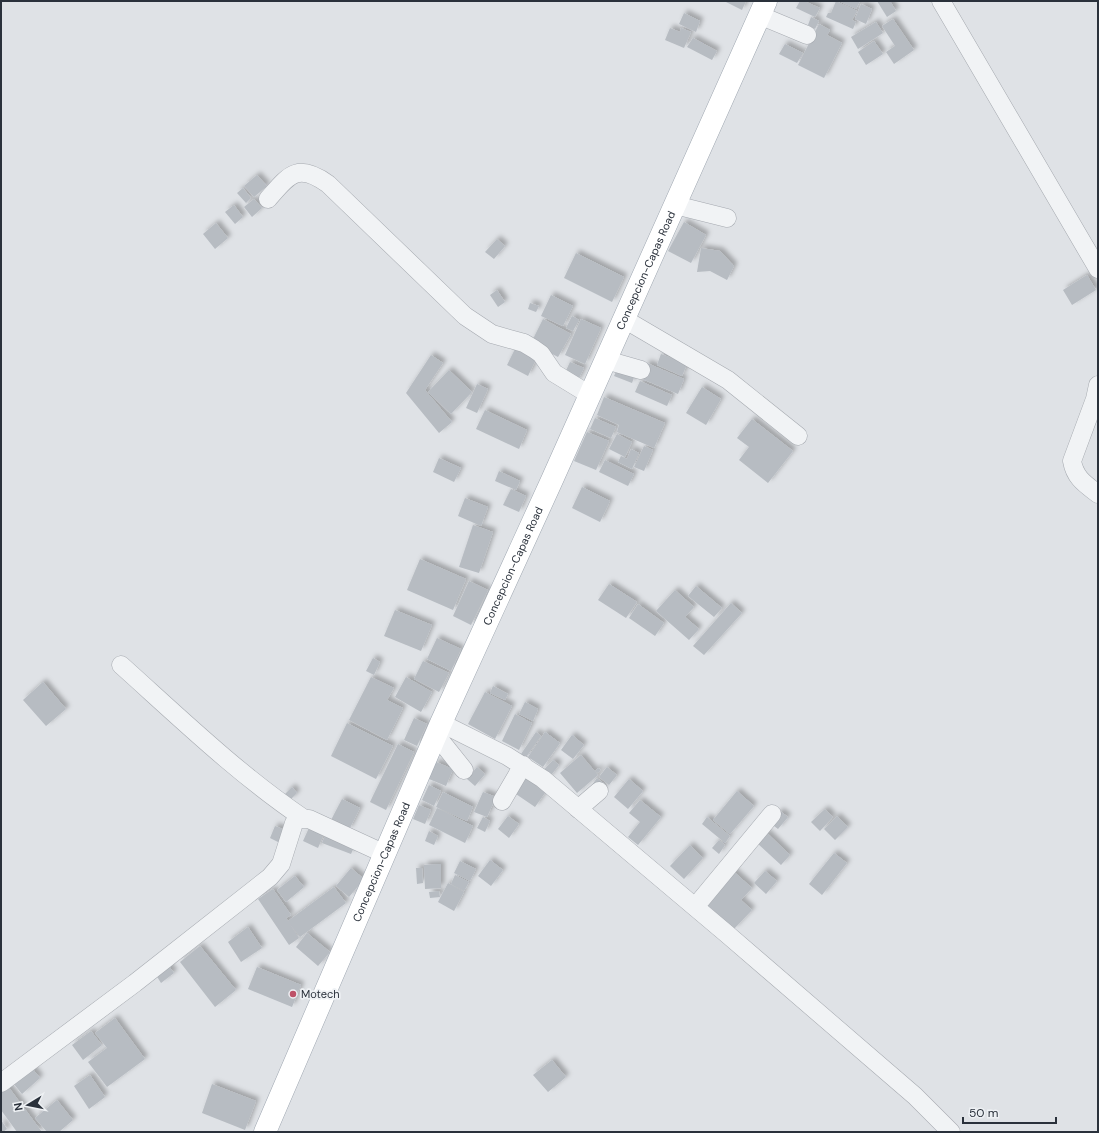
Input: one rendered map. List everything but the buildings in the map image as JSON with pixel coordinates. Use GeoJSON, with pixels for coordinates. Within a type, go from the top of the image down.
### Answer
{"type":"FeatureCollection","features":[{"type":"Feature","properties":{"kind":"main road","name":"Concepcion-Capas Road"},"geometry":{"type":"LineString","coordinates":[[265,1132],[439,729],[606,360],[762,8]]}},
{"type":"Feature","properties":{"kind":"street"},"geometry":{"type":"LineString","coordinates":[[941,1],[1098,269]]}},
{"type":"Feature","properties":{"kind":"street"},"geometry":{"type":"LineString","coordinates":[[762,8],[807,35]]}},
{"type":"Feature","properties":{"kind":"street"},"geometry":{"type":"LineString","coordinates":[[268,199],[287,177],[304,173],[318,178],[328,184],[465,316],[492,334],[524,343],[534,348],[541,354],[554,373],[590,395]]}},
{"type":"Feature","properties":{"kind":"street"},"geometry":{"type":"LineString","coordinates":[[675,205],[727,218]]}},
{"type":"Feature","properties":{"kind":"street"},"geometry":{"type":"LineString","coordinates":[[624,318],[728,380],[798,436]]}},
{"type":"Feature","properties":{"kind":"street"},"geometry":{"type":"LineString","coordinates":[[606,360],[641,370]]}},
{"type":"Feature","properties":{"kind":"street"},"geometry":{"type":"LineString","coordinates":[[1098,385],[1095,399],[1072,461],[1074,471],[1079,480],[1098,494]]}},
{"type":"Feature","properties":{"kind":"street"},"geometry":{"type":"LineString","coordinates":[[121,665],[197,733],[278,801],[303,818],[385,854]]}},
{"type":"Feature","properties":{"kind":"street"},"geometry":{"type":"LineString","coordinates":[[439,729],[523,765],[543,779],[915,1096],[951,1132]]}},
{"type":"Feature","properties":{"kind":"street"},"geometry":{"type":"LineString","coordinates":[[439,729],[464,770]]}},
{"type":"Feature","properties":{"kind":"street"},"geometry":{"type":"LineString","coordinates":[[502,801],[523,765]]}},
{"type":"Feature","properties":{"kind":"street"},"geometry":{"type":"LineString","coordinates":[[578,809],[599,791]]}},
{"type":"Feature","properties":{"kind":"street"},"geometry":{"type":"LineString","coordinates":[[695,907],[772,814]]}},
{"type":"Feature","properties":{"kind":"street"},"geometry":{"type":"LineString","coordinates":[[1,1083],[135,983],[270,877],[281,864],[294,824],[298,819],[303,818]]}},
{"type":"Feature","properties":{"kind":"place","name":"Motech"},"geometry":{"type":"Point","coordinates":[293,994]}}]}
